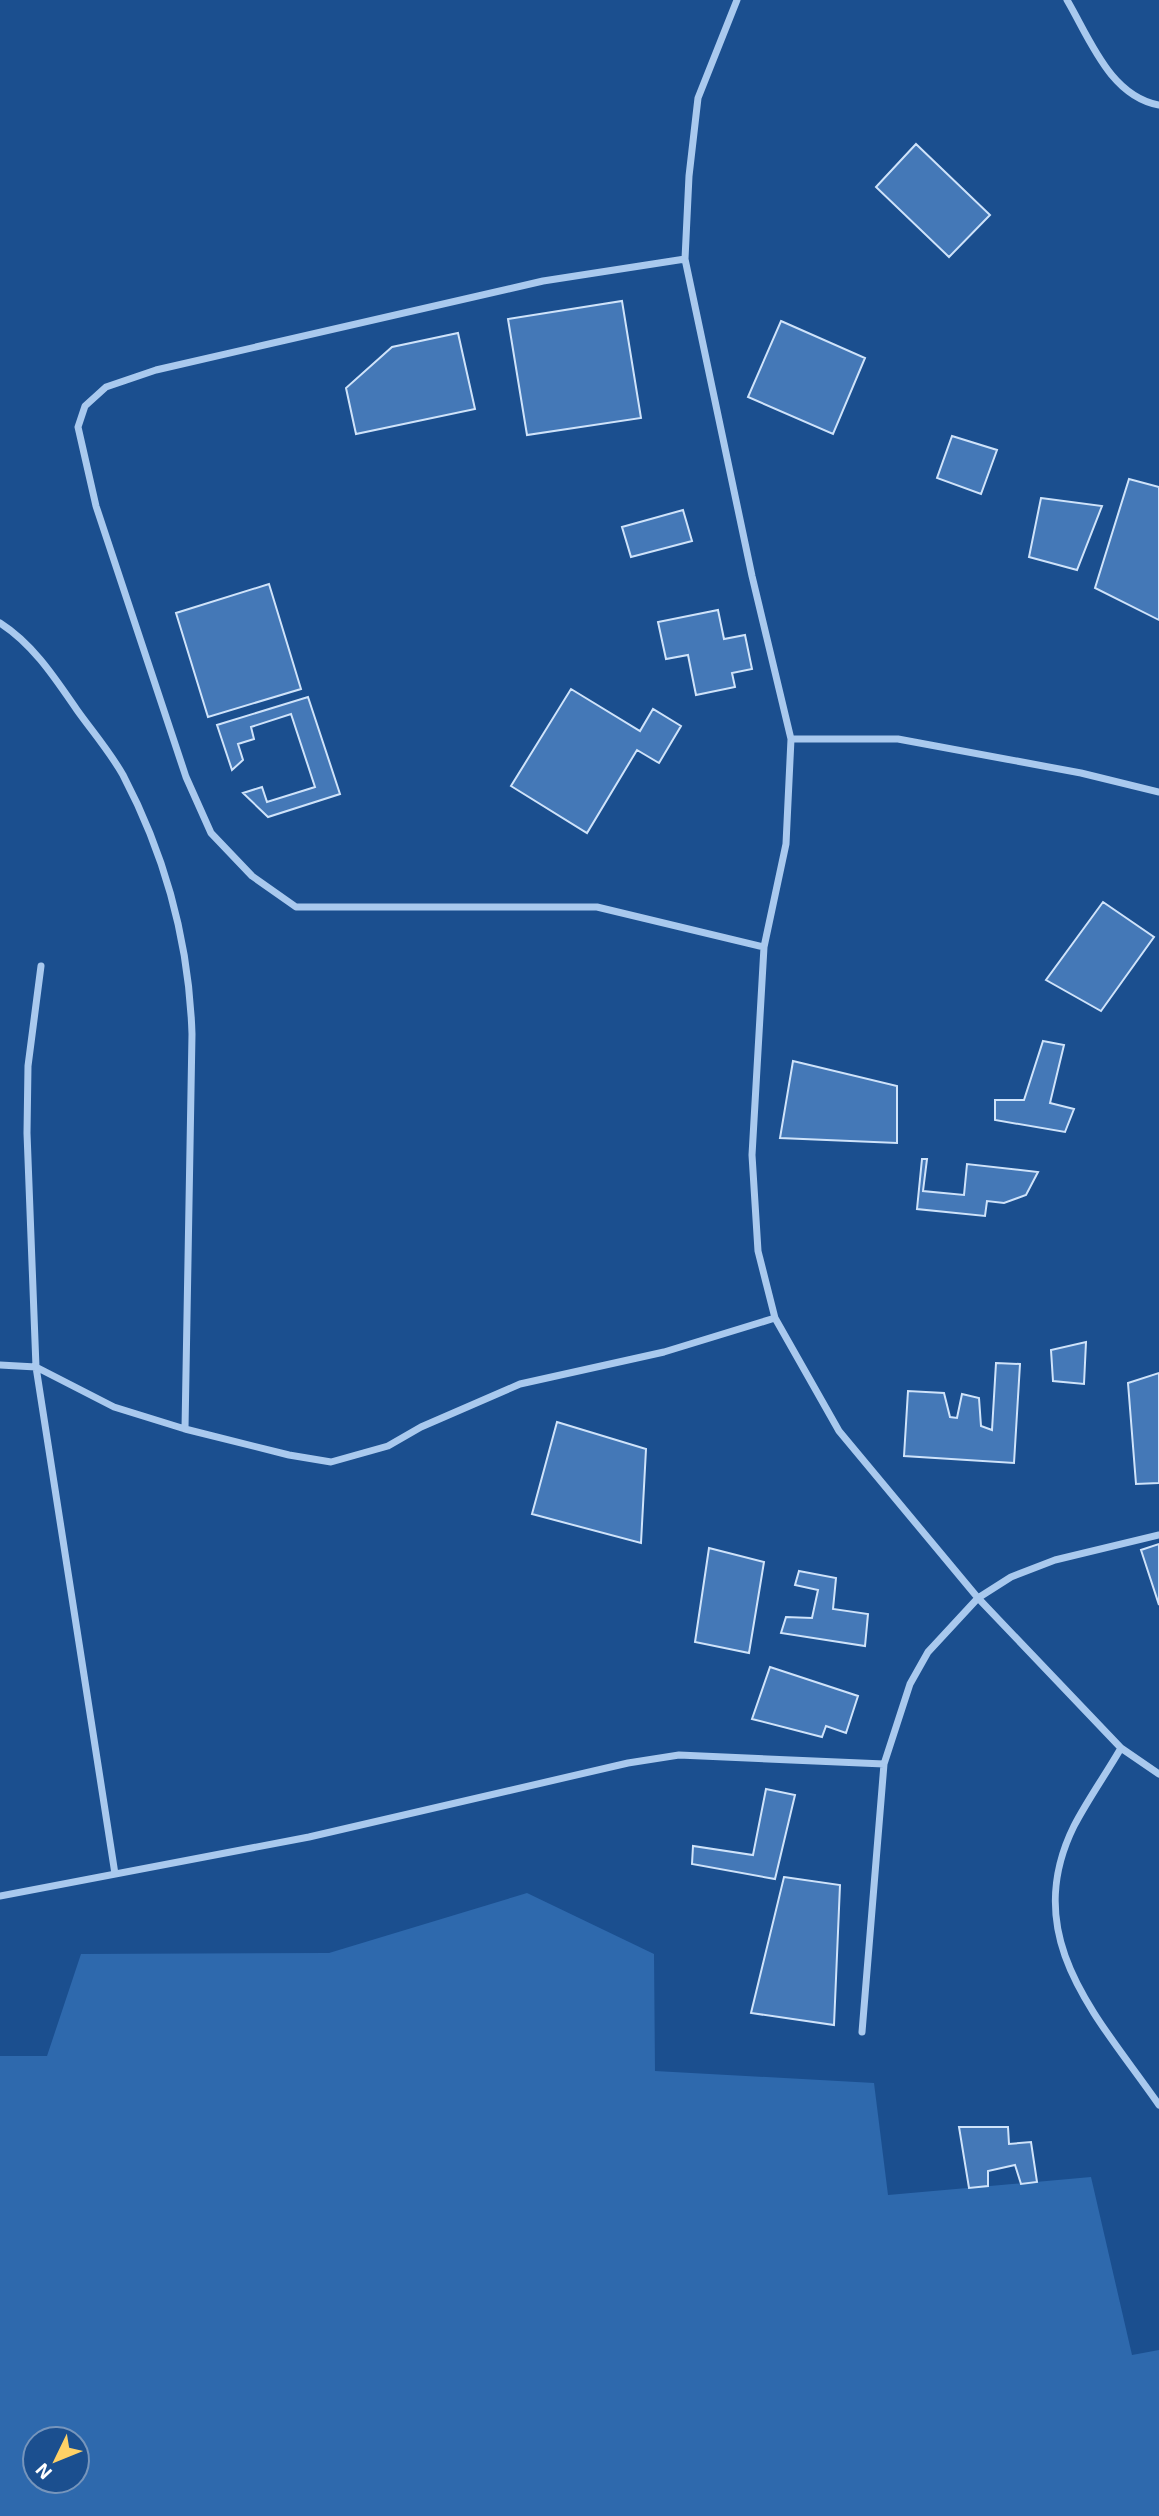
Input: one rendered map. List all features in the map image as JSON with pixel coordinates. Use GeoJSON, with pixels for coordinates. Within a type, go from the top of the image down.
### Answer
{"type":"FeatureCollection","features":[{"type":"Feature","properties":{"kind":"street"},"geometry":{"type":"LineString","coordinates":[[737,0],[698,98],[685,259],[752,576],[791,739],[786,844],[764,947],[752,1155],[758,1251],[775,1318],[839,1431],[978,1598],[1121,1748],[1159,1774]]}},
{"type":"Feature","properties":{"kind":"street"},"geometry":{"type":"LineString","coordinates":[[1067,0],[1112,78],[1142,102],[1159,105]]}},
{"type":"Feature","properties":{"kind":"street"},"geometry":{"type":"LineString","coordinates":[[685,259],[543,281],[156,370],[106,387],[85,406],[78,427],[96,506],[186,777],[211,833],[252,876],[296,907],[597,907],[764,947]]}},
{"type":"Feature","properties":{"kind":"street"},"geometry":{"type":"LineString","coordinates":[[0,623],[49,669],[122,774],[160,857],[182,930],[190,983],[192,1034],[185,1429]]}},
{"type":"Feature","properties":{"kind":"street"},"geometry":{"type":"LineString","coordinates":[[791,739],[898,739],[1082,773],[1159,792]]}},
{"type":"Feature","properties":{"kind":"street"},"geometry":{"type":"LineString","coordinates":[[41,966],[28,1066],[27,1133],[36,1367],[115,1874]]}},
{"type":"Feature","properties":{"kind":"street"},"geometry":{"type":"LineString","coordinates":[[0,1365],[36,1367],[114,1407],[185,1429],[289,1455],[331,1462],[388,1446],[421,1427],[520,1384],[664,1352],[775,1318]]}},
{"type":"Feature","properties":{"kind":"street"},"geometry":{"type":"LineString","coordinates":[[862,2032],[884,1764],[916,1673],[928,1652],[978,1598],[1011,1577],[1055,1560],[1159,1535]]}},
{"type":"Feature","properties":{"kind":"street"},"geometry":{"type":"LineString","coordinates":[[1121,1748],[1073,1828],[1060,1871],[1055,1924],[1065,1961],[1083,1996],[1159,2105]]}},
{"type":"Feature","properties":{"kind":"street"},"geometry":{"type":"LineString","coordinates":[[0,1896],[309,1837],[679,1755],[884,1764]]}},
{"type":"Feature","properties":{"kind":"shaded area"},"geometry":{"type":"Polygon","coordinates":[[[527,1893],[654,1954],[655,2071],[874,2083],[888,2195],[1091,2177],[1132,2355],[1159,2350],[1159,2516],[0,2516],[0,2056],[47,2056],[81,1954],[329,1953],[527,1893]]]}},
{"type":"Feature","properties":{"kind":"building"},"geometry":{"type":"Polygon","coordinates":[[[916,144],[990,215],[949,257],[876,187],[916,144]]]}},
{"type":"Feature","properties":{"kind":"building"},"geometry":{"type":"Polygon","coordinates":[[[622,301],[641,418],[527,435],[508,319],[622,301]]]}},
{"type":"Feature","properties":{"kind":"building"},"geometry":{"type":"Polygon","coordinates":[[[781,321],[865,358],[833,434],[748,397],[781,321]]]}},
{"type":"Feature","properties":{"kind":"building"},"geometry":{"type":"Polygon","coordinates":[[[458,333],[475,409],[356,434],[346,388],[392,347],[458,333]]]}},
{"type":"Feature","properties":{"kind":"building"},"geometry":{"type":"Polygon","coordinates":[[[952,436],[997,450],[981,494],[937,478],[952,436]]]}},
{"type":"Feature","properties":{"kind":"building"},"geometry":{"type":"Polygon","coordinates":[[[1129,479],[1159,487],[1159,620],[1095,588],[1129,479]]]}},
{"type":"Feature","properties":{"kind":"building"},"geometry":{"type":"Polygon","coordinates":[[[1041,498],[1102,506],[1077,570],[1029,557],[1041,498]]]}},
{"type":"Feature","properties":{"kind":"building"},"geometry":{"type":"Polygon","coordinates":[[[683,510],[692,541],[631,557],[622,527],[683,510]]]}},
{"type":"Feature","properties":{"kind":"building"},"geometry":{"type":"Polygon","coordinates":[[[269,584],[301,689],[208,717],[176,613],[269,584]]]}},
{"type":"Feature","properties":{"kind":"building"},"geometry":{"type":"Polygon","coordinates":[[[718,610],[724,639],[745,635],[752,669],[732,673],[735,687],[696,695],[688,655],[666,659],[658,622],[718,610]]]}},
{"type":"Feature","properties":{"kind":"building"},"geometry":{"type":"Polygon","coordinates":[[[571,689],[640,731],[653,709],[681,726],[659,763],[637,750],[587,833],[511,786],[571,689]]]}},
{"type":"Feature","properties":{"kind":"building"},"geometry":{"type":"Polygon","coordinates":[[[308,697],[340,794],[268,817],[243,793],[262,787],[267,802],[315,787],[291,714],[251,727],[254,739],[238,744],[243,760],[232,770],[217,725],[308,697]]]}},
{"type":"Feature","properties":{"kind":"building"},"geometry":{"type":"Polygon","coordinates":[[[1103,902],[1154,937],[1101,1011],[1046,980],[1103,902]]]}},
{"type":"Feature","properties":{"kind":"building"},"geometry":{"type":"Polygon","coordinates":[[[1043,1041],[1064,1045],[1050,1103],[1074,1109],[1065,1132],[995,1120],[995,1100],[1024,1100],[1043,1041]]]}},
{"type":"Feature","properties":{"kind":"building"},"geometry":{"type":"Polygon","coordinates":[[[793,1061],[897,1086],[897,1143],[780,1138],[793,1061]]]}},
{"type":"Feature","properties":{"kind":"building"},"geometry":{"type":"Polygon","coordinates":[[[922,1159],[927,1159],[923,1191],[964,1195],[967,1164],[1038,1172],[1026,1195],[1004,1203],[987,1201],[985,1216],[917,1209],[922,1159]]]}},
{"type":"Feature","properties":{"kind":"building"},"geometry":{"type":"Polygon","coordinates":[[[1086,1342],[1084,1384],[1053,1381],[1051,1350],[1086,1342]]]}},
{"type":"Feature","properties":{"kind":"building"},"geometry":{"type":"Polygon","coordinates":[[[996,1363],[1020,1364],[1014,1463],[904,1456],[908,1391],[944,1393],[950,1417],[957,1418],[962,1394],[979,1398],[981,1426],[992,1430],[996,1363]]]}},
{"type":"Feature","properties":{"kind":"building"},"geometry":{"type":"Polygon","coordinates":[[[1159,1373],[1159,1483],[1136,1484],[1128,1383],[1159,1373]]]}},
{"type":"Feature","properties":{"kind":"building"},"geometry":{"type":"Polygon","coordinates":[[[557,1422],[646,1449],[641,1543],[532,1514],[557,1422]]]}},
{"type":"Feature","properties":{"kind":"building"},"geometry":{"type":"Polygon","coordinates":[[[1159,1544],[1159,1605],[1141,1550],[1159,1544]]]}},
{"type":"Feature","properties":{"kind":"building"},"geometry":{"type":"Polygon","coordinates":[[[709,1548],[764,1562],[749,1653],[695,1642],[709,1548]]]}},
{"type":"Feature","properties":{"kind":"building"},"geometry":{"type":"Polygon","coordinates":[[[799,1571],[836,1578],[833,1609],[868,1614],[865,1646],[781,1633],[786,1617],[812,1618],[818,1590],[795,1585],[799,1571]]]}},
{"type":"Feature","properties":{"kind":"building"},"geometry":{"type":"Polygon","coordinates":[[[770,1667],[858,1696],[846,1733],[826,1726],[822,1737],[752,1719],[770,1667]]]}},
{"type":"Feature","properties":{"kind":"building"},"geometry":{"type":"Polygon","coordinates":[[[766,1789],[795,1795],[775,1879],[692,1864],[693,1846],[753,1855],[766,1789]]]}},
{"type":"Feature","properties":{"kind":"building"},"geometry":{"type":"Polygon","coordinates":[[[784,1877],[840,1885],[834,2025],[751,2013],[784,1877]]]}},
{"type":"Feature","properties":{"kind":"building"},"geometry":{"type":"Polygon","coordinates":[[[959,2127],[1008,2127],[1009,2144],[1031,2142],[1037,2182],[1021,2184],[1015,2165],[988,2171],[988,2186],[969,2188],[959,2127]]]}}]}
